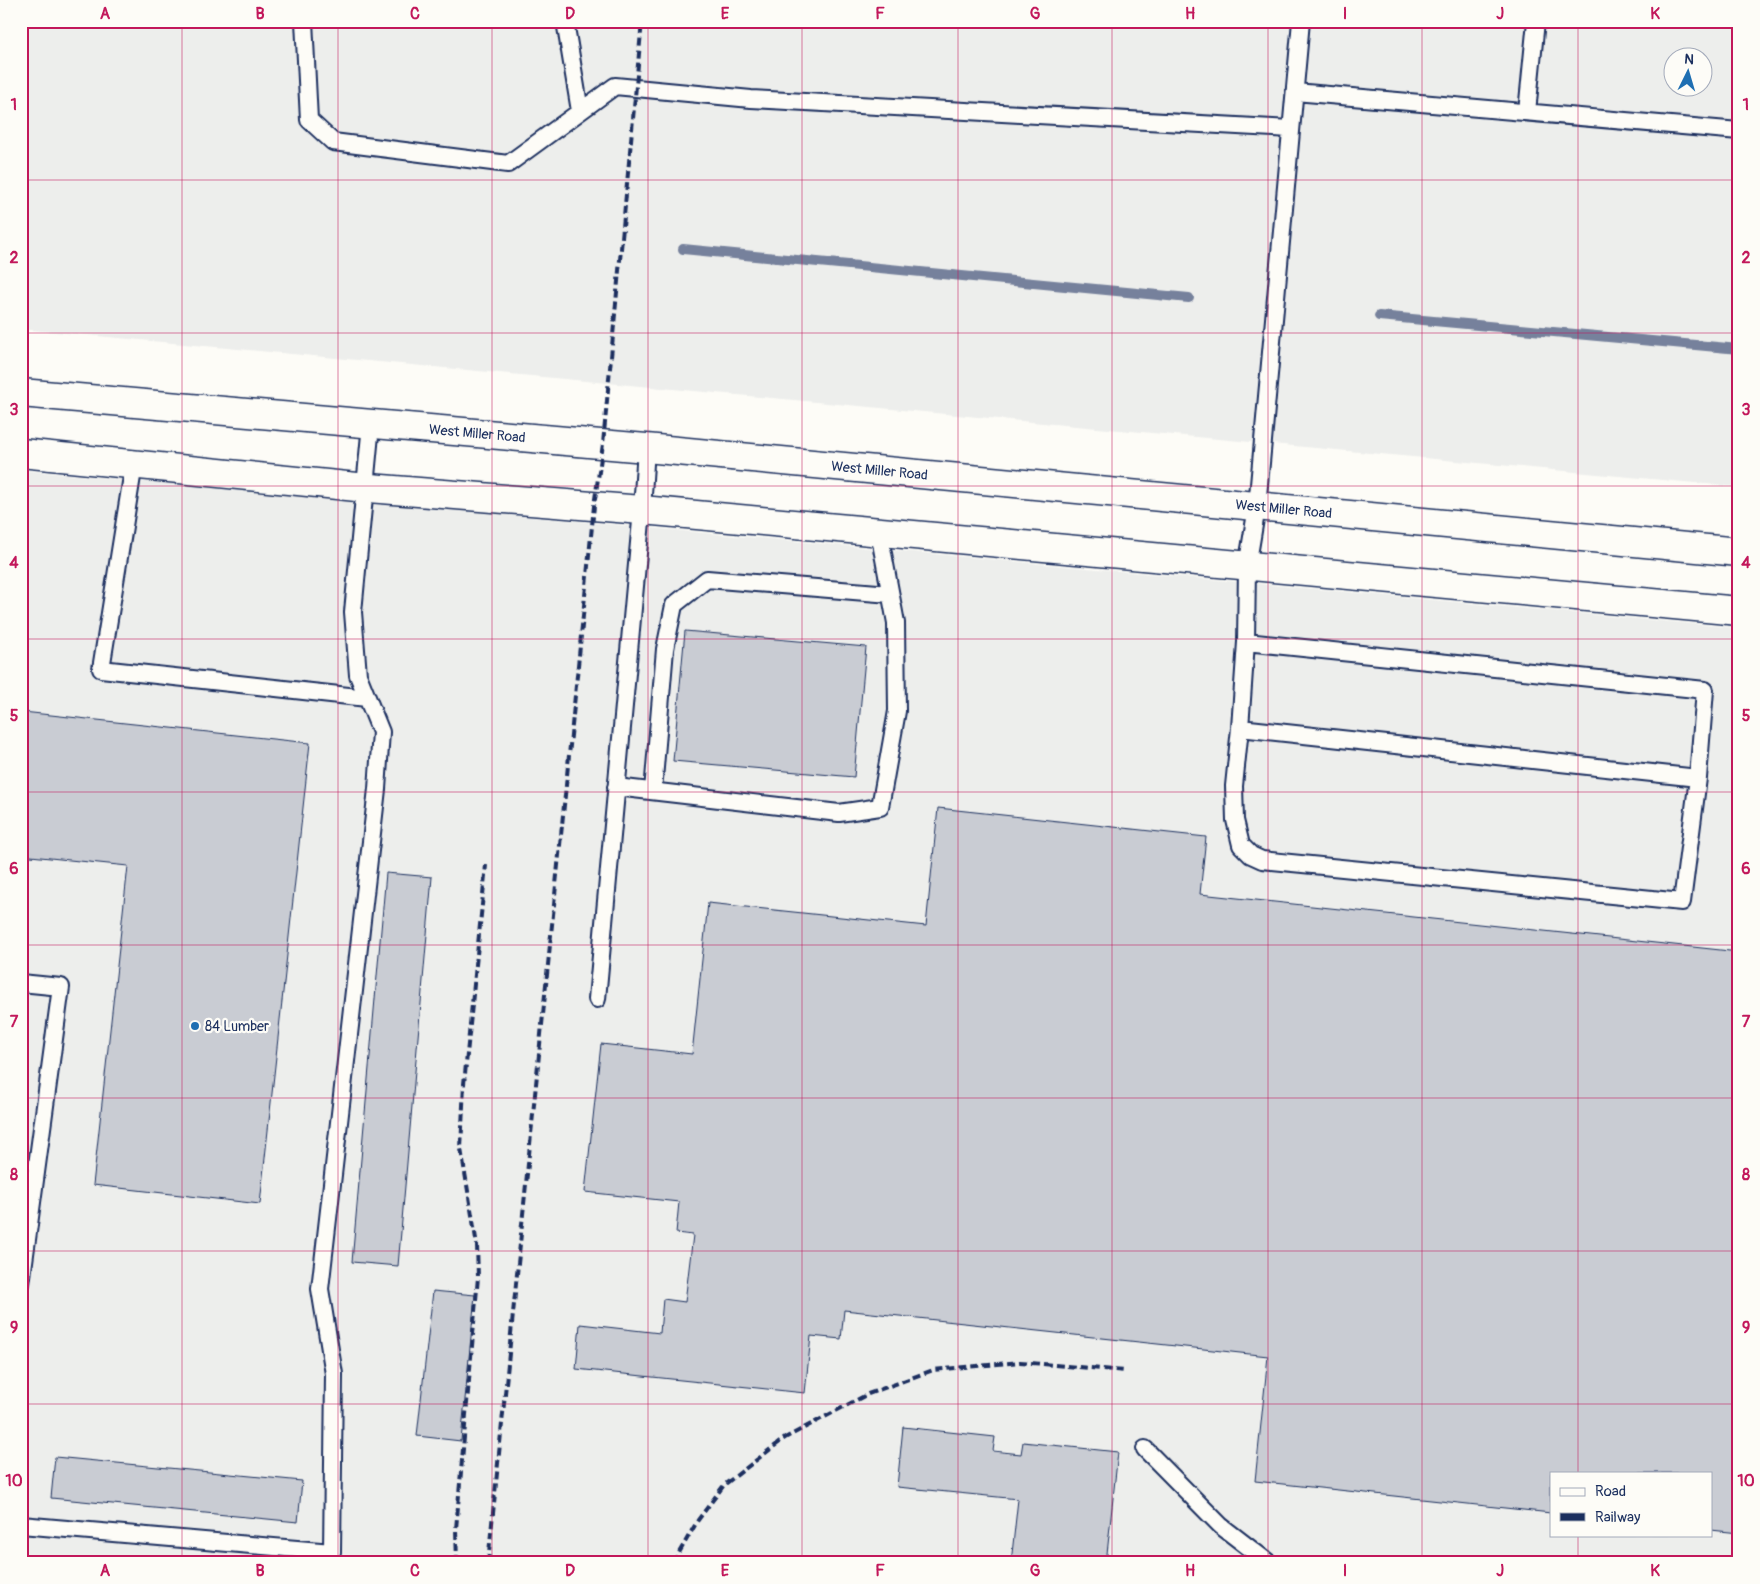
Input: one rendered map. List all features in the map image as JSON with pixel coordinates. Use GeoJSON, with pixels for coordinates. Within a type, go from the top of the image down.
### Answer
{"type":"FeatureCollection","features":[{"type":"Feature","properties":{"kind":"main road","name":"West Miller Road"},"geometry":{"type":"LineString","coordinates":[[21,393],[646,448],[1739,552]]}},
{"type":"Feature","properties":{"kind":"main road"},"geometry":{"type":"LineString","coordinates":[[21,453],[366,487],[642,510],[1739,611]]}},
{"type":"Feature","properties":{"kind":"lane"},"geometry":{"type":"LineString","coordinates":[[304,21],[309,120],[333,142],[508,164],[615,86],[751,99],[1291,129]]}},
{"type":"Feature","properties":{"kind":"lane"},"geometry":{"type":"LineString","coordinates":[[565,21],[580,111]]}},
{"type":"Feature","properties":{"kind":"lane"},"geometry":{"type":"LineString","coordinates":[[1246,642],[1705,690],[1698,778],[1682,902],[1262,860],[1251,855],[1241,845],[1235,820],[1234,786],[1246,642],[1247,567],[1257,507],[1301,21]]}},
{"type":"Feature","properties":{"kind":"lane"},"geometry":{"type":"LineString","coordinates":[[1527,112],[1536,21]]}},
{"type":"Feature","properties":{"kind":"lane"},"geometry":{"type":"LineString","coordinates":[[1295,92],[1739,131]]}},
{"type":"Feature","properties":{"kind":"lane"},"geometry":{"type":"LineString","coordinates":[[21,1525],[332,1552],[334,1374],[320,1289],[377,789],[381,732],[358,675],[353,612],[371,424]]}},
{"type":"Feature","properties":{"kind":"lane"},"geometry":{"type":"LineString","coordinates":[[597,999],[642,510],[646,448]]}},
{"type":"Feature","properties":{"kind":"lane"},"geometry":{"type":"LineString","coordinates":[[134,464],[101,669],[367,698]]}},
{"type":"Feature","properties":{"kind":"lane"},"geometry":{"type":"LineString","coordinates":[[616,787],[840,813],[880,807],[897,711],[896,623],[878,532]]}},
{"type":"Feature","properties":{"kind":"lane"},"geometry":{"type":"LineString","coordinates":[[653,791],[665,649],[674,605],[707,579],[890,594]]}},
{"type":"Feature","properties":{"kind":"lane"},"geometry":{"type":"LineString","coordinates":[[1240,728],[1698,778]]}},
{"type":"Feature","properties":{"kind":"lane"},"geometry":{"type":"LineString","coordinates":[[21,983],[61,987],[21,1284]]}},
{"type":"Feature","properties":{"kind":"lane"},"geometry":{"type":"LineString","coordinates":[[1145,1449],[1221,1526],[1269,1563]]}},
{"type":"Feature","properties":{"kind":"shaded area"},"geometry":{"type":"Polygon","coordinates":[[[21,21],[1739,21],[1739,487],[21,329],[21,21]]]}},
{"type":"Feature","properties":{"kind":"shaded area"},"geometry":{"type":"Polygon","coordinates":[[[21,470],[1739,628],[1739,1563],[21,1563],[21,470]]]}},
{"type":"Feature","properties":{"kind":"building"},"geometry":{"type":"Polygon","coordinates":[[[685,631],[866,647],[854,777],[673,761],[685,631]]]}},
{"type":"Feature","properties":{"kind":"building","name":"84 Lumber"},"geometry":{"type":"Polygon","coordinates":[[[23,712],[310,743],[260,1204],[93,1185],[128,866],[21,855],[21,729],[23,712]]]}},
{"type":"Feature","properties":{"kind":"building"},"geometry":{"type":"Polygon","coordinates":[[[938,808],[1206,837],[1200,894],[1739,952],[1739,1533],[1712,1530],[1712,1472],[1550,1472],[1550,1513],[1255,1481],[1268,1356],[844,1310],[841,1339],[811,1336],[805,1393],[576,1369],[580,1324],[660,1333],[663,1299],[685,1302],[693,1235],[676,1233],[679,1202],[585,1192],[601,1044],[692,1054],[708,903],[926,926],[938,808]]]}},
{"type":"Feature","properties":{"kind":"building"},"geometry":{"type":"Polygon","coordinates":[[[386,873],[432,877],[398,1266],[352,1262],[386,873]]]}},
{"type":"Feature","properties":{"kind":"building"},"geometry":{"type":"Polygon","coordinates":[[[433,1291],[475,1295],[461,1441],[417,1436],[433,1291]]]}},
{"type":"Feature","properties":{"kind":"building"},"geometry":{"type":"Polygon","coordinates":[[[903,1427],[995,1437],[993,1451],[1021,1454],[1023,1442],[1118,1452],[1106,1563],[1011,1563],[1018,1499],[897,1487],[903,1427]]]}},
{"type":"Feature","properties":{"kind":"building"},"geometry":{"type":"Polygon","coordinates":[[[55,1457],[302,1481],[298,1522],[51,1498],[55,1457]]]}},
{"type":"Feature","properties":{"kind":"waterway"},"geometry":{"type":"LineString","coordinates":[[683,249],[1189,298]]}},
{"type":"Feature","properties":{"kind":"waterway"},"geometry":{"type":"LineString","coordinates":[[1379,316],[1739,349]]}},
{"type":"Feature","properties":{"kind":"railway"},"geometry":{"type":"LineString","coordinates":[[488,1563],[594,506],[603,444],[642,21]]}},
{"type":"Feature","properties":{"kind":"railway"},"geometry":{"type":"LineString","coordinates":[[457,1563],[456,1529],[478,1277],[477,1245],[461,1149],[464,1084],[486,865]]}},
{"type":"Feature","properties":{"kind":"railway"},"geometry":{"type":"LineString","coordinates":[[673,1563],[698,1520],[724,1485],[785,1438],[868,1394],[933,1370],[1020,1362],[1125,1371]]}},
{"type":"Feature","properties":{"kind":"place","name":"84 Lumber"},"geometry":{"type":"Point","coordinates":[195,1026]}}]}
